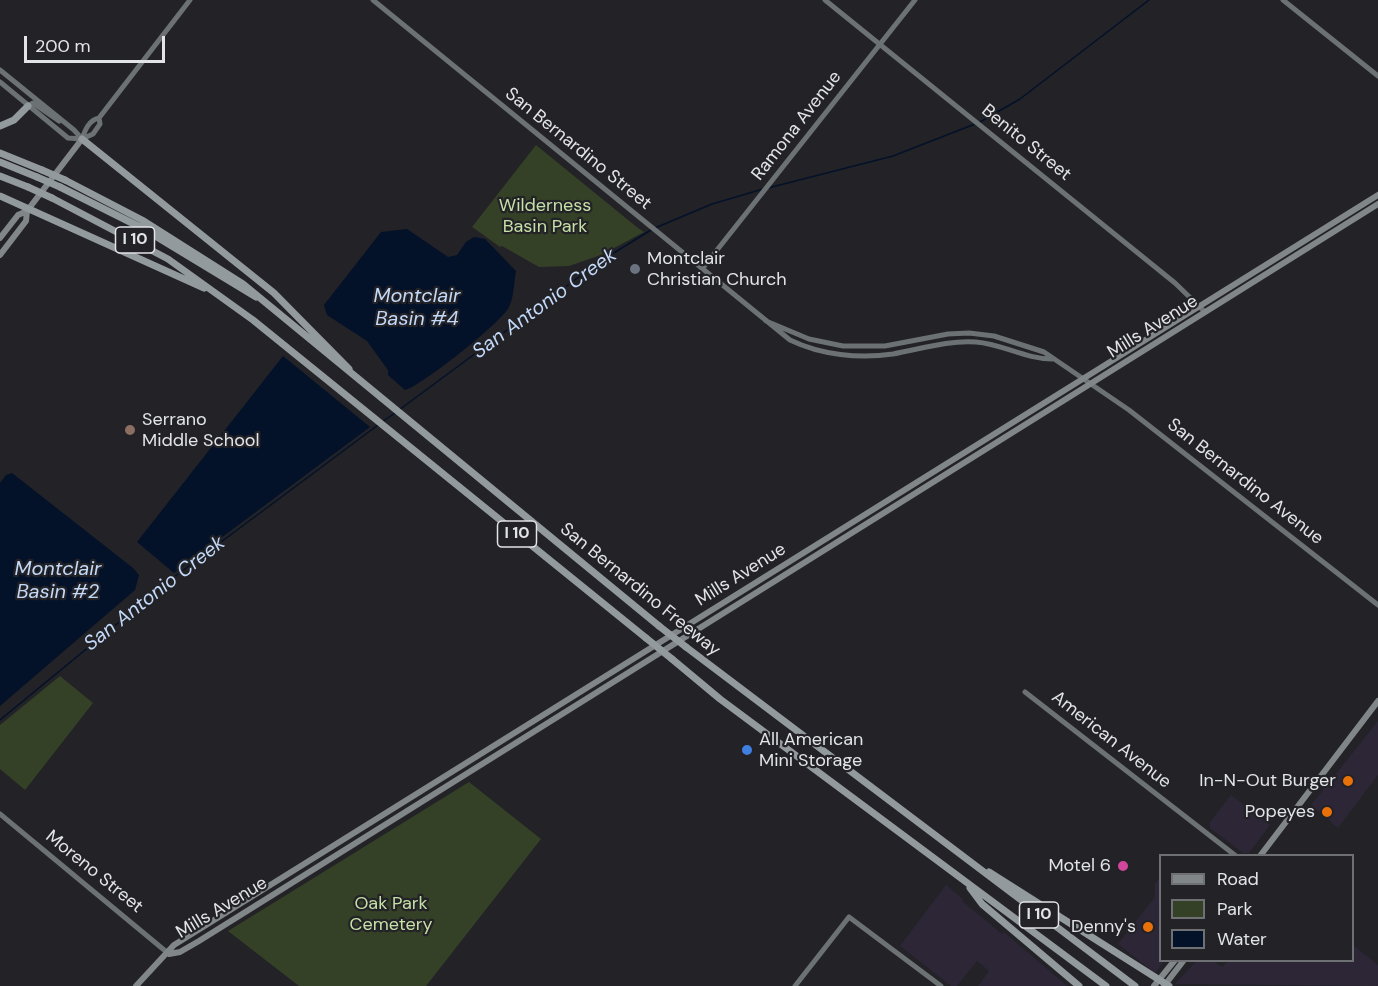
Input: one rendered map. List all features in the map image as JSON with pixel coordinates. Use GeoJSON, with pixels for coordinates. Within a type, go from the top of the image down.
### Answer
{"type":"FeatureCollection","features":[{"type":"Feature","properties":{"kind":"highway"},"geometry":{"type":"LineString","coordinates":[[0,126],[14,120],[28,106]]}},
{"type":"Feature","properties":{"kind":"highway"},"geometry":{"type":"LineString","coordinates":[[82,140],[274,293],[343,360],[356,378]]}},
{"type":"Feature","properties":{"kind":"highway","name":"San Bernardino Freeway"},"geometry":{"type":"LineString","coordinates":[[0,153],[65,180],[177,241],[267,302],[356,378],[659,626],[1135,986]]}},
{"type":"Feature","properties":{"kind":"highway"},"geometry":{"type":"LineString","coordinates":[[0,162],[60,187],[142,228],[245,292],[267,302]]}},
{"type":"Feature","properties":{"kind":"highway","name":"San Bernardino Freeway"},"geometry":{"type":"LineString","coordinates":[[0,176],[52,198],[159,254],[212,291],[366,411],[720,699],[1106,986]]}},
{"type":"Feature","properties":{"kind":"highway"},"geometry":{"type":"LineString","coordinates":[[0,196],[212,291]]}},
{"type":"Feature","properties":{"kind":"highway"},"geometry":{"type":"LineString","coordinates":[[943,843],[1164,984]]}},
{"type":"Feature","properties":{"kind":"highway"},"geometry":{"type":"LineString","coordinates":[[965,882],[982,904],[1079,986]]}},
{"type":"Feature","properties":{"kind":"highway"},"geometry":{"type":"LineString","coordinates":[[999,907],[1015,913],[1112,986]]}},
{"type":"Feature","properties":{"kind":"main road"},"geometry":{"type":"LineString","coordinates":[[0,238],[18,215],[27,210],[82,140]]}},
{"type":"Feature","properties":{"kind":"main road","name":"Mills Avenue"},"geometry":{"type":"LineString","coordinates":[[169,954],[174,945],[1378,195]]}},
{"type":"Feature","properties":{"kind":"main road","name":"Mills Avenue"},"geometry":{"type":"LineString","coordinates":[[169,954],[190,946],[809,561],[947,471],[1093,383],[1378,204]]}},
{"type":"Feature","properties":{"kind":"main road"},"geometry":{"type":"LineString","coordinates":[[0,255],[26,221],[27,210]]}},
{"type":"Feature","properties":{"kind":"main road"},"geometry":{"type":"LineString","coordinates":[[1261,854],[1378,701]]}},
{"type":"Feature","properties":{"kind":"main road"},"geometry":{"type":"LineString","coordinates":[[292,873],[296,880]]}},
{"type":"Feature","properties":{"kind":"main road"},"geometry":{"type":"LineString","coordinates":[[136,986],[146,973],[169,954]]}},
{"type":"Feature","properties":{"kind":"main road"},"geometry":{"type":"LineString","coordinates":[[1164,984],[1174,962]]}},
{"type":"Feature","properties":{"kind":"main road"},"geometry":{"type":"LineString","coordinates":[[1154,986],[1164,984],[1182,962]]}},
{"type":"Feature","properties":{"kind":"street"},"geometry":{"type":"LineString","coordinates":[[0,82],[68,138],[82,140],[93,134],[100,124],[99,118],[190,0]]}},
{"type":"Feature","properties":{"kind":"street","name":"San Bernardino Street"},"geometry":{"type":"LineString","coordinates":[[373,0],[765,321],[805,347],[830,353],[882,355],[950,343],[974,342],[996,344],[1042,359],[1052,358]]}},
{"type":"Feature","properties":{"kind":"street","name":"Benito Street"},"geometry":{"type":"LineString","coordinates":[[825,0],[1175,283],[1205,312]]}},
{"type":"Feature","properties":{"kind":"street","name":"Ramona Avenue"},"geometry":{"type":"LineString","coordinates":[[702,269],[915,0]]}},
{"type":"Feature","properties":{"kind":"street"},"geometry":{"type":"LineString","coordinates":[[1283,0],[1378,76]]}},
{"type":"Feature","properties":{"kind":"street"},"geometry":{"type":"LineString","coordinates":[[0,70],[82,140]]}},
{"type":"Feature","properties":{"kind":"street"},"geometry":{"type":"LineString","coordinates":[[28,106],[33,104],[48,116],[66,124]]}},
{"type":"Feature","properties":{"kind":"street","name":"San Bernardino Street"},"geometry":{"type":"LineString","coordinates":[[765,321],[809,339],[843,346],[885,346],[948,334],[969,333],[1021,343],[1044,352],[1093,383]]}},
{"type":"Feature","properties":{"kind":"street","name":"San Bernardino Avenue"},"geometry":{"type":"LineString","coordinates":[[1093,383],[1378,605]]}},
{"type":"Feature","properties":{"kind":"street","name":"American Avenue"},"geometry":{"type":"LineString","coordinates":[[1025,692],[1235,854]]}},
{"type":"Feature","properties":{"kind":"street","name":"Moreno Street"},"geometry":{"type":"LineString","coordinates":[[0,814],[169,954]]}},
{"type":"Feature","properties":{"kind":"street"},"geometry":{"type":"LineString","coordinates":[[795,986],[849,917],[941,986]]}},
{"type":"Feature","properties":{"kind":"shaded area"},"geometry":{"type":"Polygon","coordinates":[[[1378,721],[1378,775],[1338,828],[1311,805],[1378,721]]]}},
{"type":"Feature","properties":{"kind":"shaded area"},"geometry":{"type":"Polygon","coordinates":[[[1231,795],[1270,825],[1249,853],[1243,853],[1210,828],[1210,822],[1231,795]]]}},
{"type":"Feature","properties":{"kind":"shaded area"},"geometry":{"type":"Polygon","coordinates":[[[1159,878],[1159,962],[1163,962],[1155,973],[1118,944],[1155,897],[1155,884],[1159,878]]]}},
{"type":"Feature","properties":{"kind":"shaded area"},"geometry":{"type":"Polygon","coordinates":[[[946,885],[963,899],[962,901],[1002,934],[1004,932],[1067,986],[978,986],[989,971],[977,961],[957,986],[951,986],[900,946],[946,885]]]}},
{"type":"Feature","properties":{"kind":"shaded area"},"geometry":{"type":"Polygon","coordinates":[[[1354,946],[1378,965],[1378,986],[1175,984],[1195,962],[1214,962],[1222,967],[1227,962],[1354,962],[1354,946]]]}},
{"type":"Feature","properties":{"kind":"green space","name":"Wilderness Basin Park"},"geometry":{"type":"Polygon","coordinates":[[[536,145],[644,232],[601,255],[569,266],[539,267],[502,246],[500,247],[472,227],[536,145]]]}},
{"type":"Feature","properties":{"kind":"green space"},"geometry":{"type":"Polygon","coordinates":[[[60,676],[93,703],[25,790],[0,769],[0,725],[60,676]]]}},
{"type":"Feature","properties":{"kind":"green space","name":"Oak Park Cemetery"},"geometry":{"type":"Polygon","coordinates":[[[469,782],[541,839],[426,986],[299,986],[228,931],[469,782]]]}},
{"type":"Feature","properties":{"kind":"water","name":"Montclair Basin #4"},"geometry":{"type":"Polygon","coordinates":[[[407,229],[448,257],[457,255],[466,242],[474,237],[485,239],[516,271],[511,303],[503,315],[443,366],[405,390],[388,375],[388,370],[367,341],[327,315],[324,305],[381,232],[407,229]]]}},
{"type":"Feature","properties":{"kind":"water"},"geometry":{"type":"Polygon","coordinates":[[[283,356],[370,427],[174,573],[137,542],[283,356]]]}},
{"type":"Feature","properties":{"kind":"water","name":"Montclair Basin #2"},"geometry":{"type":"Polygon","coordinates":[[[12,473],[139,575],[135,590],[0,706],[0,483],[6,475],[12,473]]]}},
{"type":"Feature","properties":{"kind":"waterway","name":"San Antonio Creek"},"geometry":{"type":"LineString","coordinates":[[980,122],[1020,99],[1149,0]]}},
{"type":"Feature","properties":{"kind":"waterway","name":"San Antonio Creek"},"geometry":{"type":"LineString","coordinates":[[768,188],[893,156],[975,124]]}},
{"type":"Feature","properties":{"kind":"waterway","name":"San Antonio Creek"},"geometry":{"type":"LineString","coordinates":[[655,228],[712,204],[763,189]]}},
{"type":"Feature","properties":{"kind":"waterway","name":"San Antonio Creek"},"geometry":{"type":"LineString","coordinates":[[399,410],[599,262],[651,230]]}},
{"type":"Feature","properties":{"kind":"waterway","name":"San Antonio Creek"},"geometry":{"type":"LineString","coordinates":[[382,422],[395,413]]}},
{"type":"Feature","properties":{"kind":"waterway","name":"San Antonio Creek"},"geometry":{"type":"LineString","coordinates":[[0,720],[174,577],[378,425]]}},
{"type":"Feature","properties":{"kind":"place","name":"Montclair Christian Church"},"geometry":{"type":"Point","coordinates":[635,269]}},
{"type":"Feature","properties":{"kind":"place","name":"Serrano Middle School"},"geometry":{"type":"Point","coordinates":[130,430]}},
{"type":"Feature","properties":{"kind":"place","name":"All American Mini Storage"},"geometry":{"type":"Point","coordinates":[747,750]}},
{"type":"Feature","properties":{"kind":"place","name":"In-N-Out Burger"},"geometry":{"type":"Point","coordinates":[1348,781]}},
{"type":"Feature","properties":{"kind":"place","name":"Popeyes"},"geometry":{"type":"Point","coordinates":[1327,812]}},
{"type":"Feature","properties":{"kind":"place","name":"Motel 6"},"geometry":{"type":"Point","coordinates":[1123,866]}},
{"type":"Feature","properties":{"kind":"place","name":"Denny's"},"geometry":{"type":"Point","coordinates":[1148,927]}}]}
